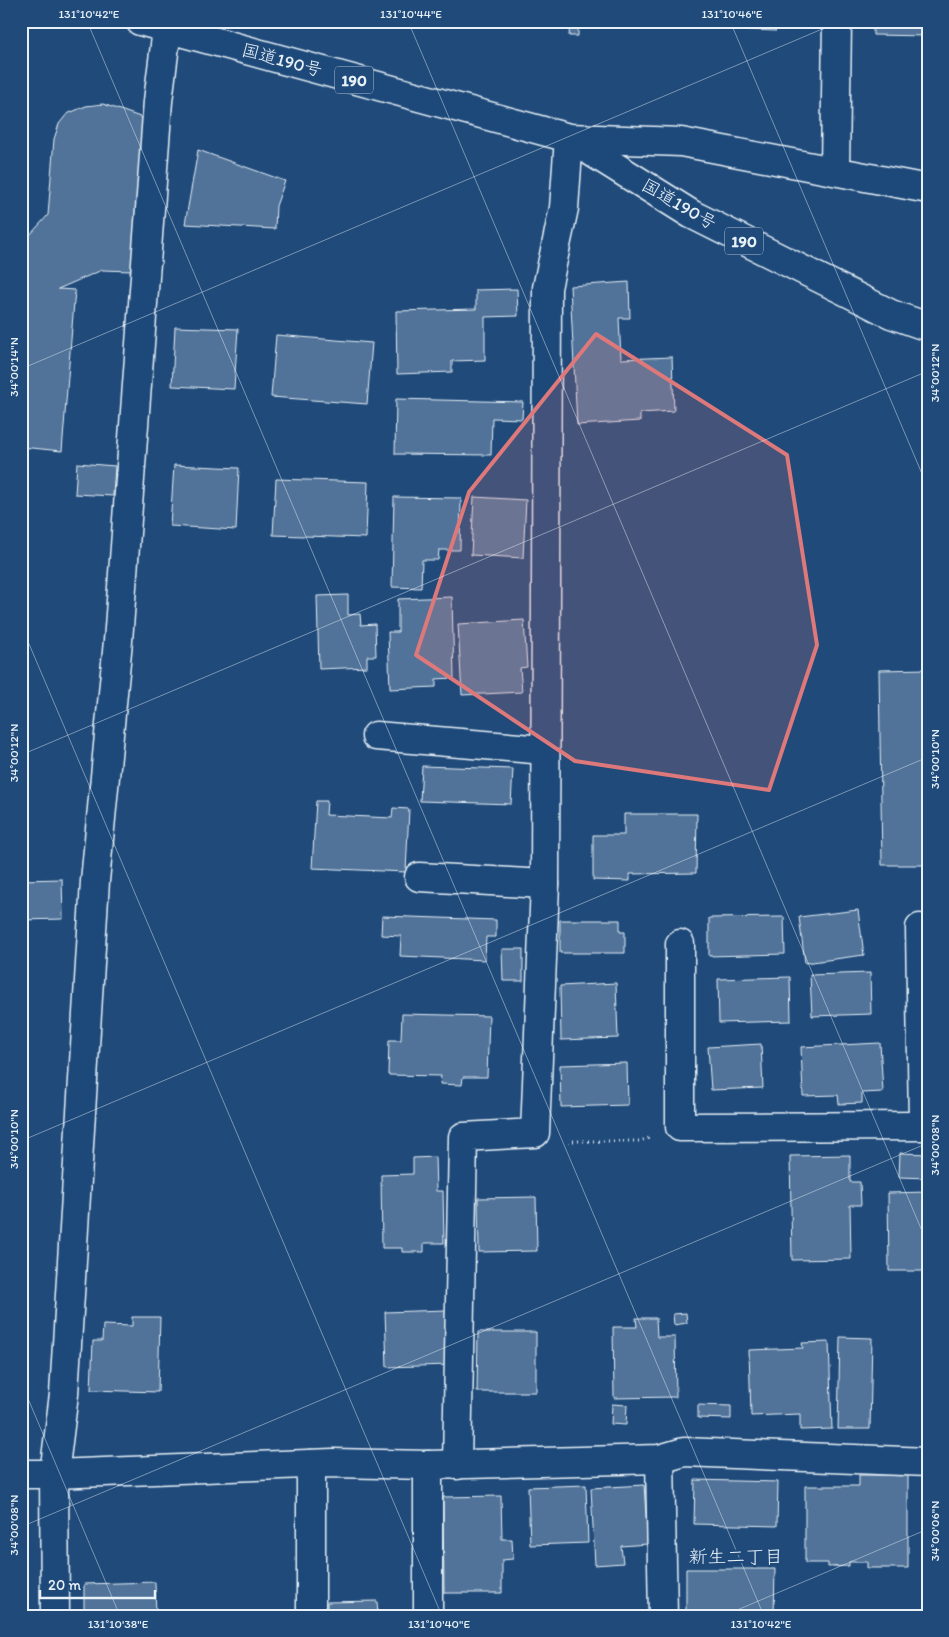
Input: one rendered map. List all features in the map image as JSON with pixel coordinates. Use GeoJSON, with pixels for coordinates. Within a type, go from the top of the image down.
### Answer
{"type":"FeatureCollection","features":[{"type":"Feature","properties":{"kind":"main road","name":"国道190号"},"geometry":{"type":"LineString","coordinates":[[140,21],[167,25],[570,138],[681,142],[928,189]]}},
{"type":"Feature","properties":{"kind":"main road"},"geometry":{"type":"LineString","coordinates":[[835,170],[837,21]]}},
{"type":"Feature","properties":{"kind":"main road"},"geometry":{"type":"LineString","coordinates":[[55,1616],[54,1474],[64,1394],[95,881],[118,641],[158,101],[167,25]]}},
{"type":"Feature","properties":{"kind":"main road","name":"国道190号"},"geometry":{"type":"LineString","coordinates":[[570,138],[691,214],[891,314],[928,327]]}},
{"type":"Feature","properties":{"kind":"main road"},"geometry":{"type":"LineString","coordinates":[[457,1465],[463,1137],[535,1133],[545,884],[547,288],[564,208],[570,138]]}},
{"type":"Feature","properties":{"kind":"main road"},"geometry":{"type":"LineString","coordinates":[[376,736],[545,750]]}},
{"type":"Feature","properties":{"kind":"main road"},"geometry":{"type":"LineString","coordinates":[[419,876],[545,884]]}},
{"type":"Feature","properties":{"kind":"main road"},"geometry":{"type":"LineString","coordinates":[[680,944],[680,1127],[925,1126],[920,928]]}},
{"type":"Feature","properties":{"kind":"main road"},"geometry":{"type":"LineString","coordinates":[[21,1474],[310,1464],[457,1465],[660,1459],[684,1452],[928,1462]]}},
{"type":"Feature","properties":{"kind":"main road"},"geometry":{"type":"LineString","coordinates":[[660,1459],[663,1616]]}},
{"type":"Feature","properties":{"kind":"main road"},"geometry":{"type":"LineString","coordinates":[[310,1464],[311,1616]]}},
{"type":"Feature","properties":{"kind":"main road"},"geometry":{"type":"LineString","coordinates":[[428,1465],[428,1616]]}},
{"type":"Feature","properties":{"kind":"path"},"geometry":{"type":"LineString","coordinates":[[535,1133],[549,1141],[640,1141],[680,1127]]}},
{"type":"Feature","properties":{"kind":"highlighted area"},"geometry":{"type":"Polygon","coordinates":[[[596,334],[787,455],[817,645],[769,790],[575,761],[416,655],[469,492],[596,334]]]}},
{"type":"Feature","properties":{"kind":"building"},"geometry":{"type":"Polygon","coordinates":[[[570,21],[578,21],[578,36],[569,36],[570,21]]]}},
{"type":"Feature","properties":{"kind":"building"},"geometry":{"type":"Polygon","coordinates":[[[731,21],[777,21],[776,31],[731,29],[731,21]]]}},
{"type":"Feature","properties":{"kind":"building"},"geometry":{"type":"Polygon","coordinates":[[[873,21],[928,21],[928,69],[927,36],[873,35],[873,21]]]}},
{"type":"Feature","properties":{"kind":"building"},"geometry":{"type":"Polygon","coordinates":[[[103,104],[143,118],[131,271],[102,270],[58,289],[75,290],[62,451],[21,447],[21,245],[48,215],[54,139],[59,124],[67,114],[86,106],[103,104]]]}},
{"type":"Feature","properties":{"kind":"building"},"geometry":{"type":"Polygon","coordinates":[[[198,150],[285,181],[276,206],[275,229],[185,224],[198,150]]]}},
{"type":"Feature","properties":{"kind":"building"},"geometry":{"type":"Polygon","coordinates":[[[629,282],[630,318],[619,318],[621,359],[672,357],[674,411],[640,413],[640,421],[577,425],[570,286],[629,282]]]}},
{"type":"Feature","properties":{"kind":"building"},"geometry":{"type":"Polygon","coordinates":[[[517,289],[518,316],[485,317],[485,360],[452,361],[452,372],[397,374],[396,311],[476,309],[476,290],[517,289]]]}},
{"type":"Feature","properties":{"kind":"building"},"geometry":{"type":"Polygon","coordinates":[[[175,327],[238,329],[234,389],[172,386],[175,327]]]}},
{"type":"Feature","properties":{"kind":"building"},"geometry":{"type":"Polygon","coordinates":[[[276,335],[372,343],[367,404],[271,397],[276,335]]]}},
{"type":"Feature","properties":{"kind":"building"},"geometry":{"type":"Polygon","coordinates":[[[396,399],[523,402],[522,419],[492,418],[491,455],[395,454],[396,399]]]}},
{"type":"Feature","properties":{"kind":"building"},"geometry":{"type":"Polygon","coordinates":[[[77,463],[115,466],[113,496],[75,494],[77,463]]]}},
{"type":"Feature","properties":{"kind":"building"},"geometry":{"type":"Polygon","coordinates":[[[174,465],[239,468],[236,530],[170,526],[174,465]]]}},
{"type":"Feature","properties":{"kind":"building"},"geometry":{"type":"Polygon","coordinates":[[[276,479],[368,482],[366,538],[273,535],[276,479]]]}},
{"type":"Feature","properties":{"kind":"building"},"geometry":{"type":"Polygon","coordinates":[[[394,497],[461,498],[460,550],[439,550],[438,560],[422,560],[421,588],[392,587],[394,497]]]}},
{"type":"Feature","properties":{"kind":"building"},"geometry":{"type":"Polygon","coordinates":[[[474,497],[526,500],[523,558],[471,555],[474,497]]]}},
{"type":"Feature","properties":{"kind":"building"},"geometry":{"type":"Polygon","coordinates":[[[348,595],[348,615],[360,614],[361,625],[375,624],[376,656],[367,656],[367,667],[319,669],[317,596],[348,595]]]}},
{"type":"Feature","properties":{"kind":"building"},"geometry":{"type":"Polygon","coordinates":[[[452,597],[454,678],[436,679],[436,687],[390,689],[388,632],[398,632],[398,599],[452,597]]]}},
{"type":"Feature","properties":{"kind":"building"},"geometry":{"type":"Polygon","coordinates":[[[524,620],[527,667],[520,668],[522,692],[462,695],[458,624],[524,620]]]}},
{"type":"Feature","properties":{"kind":"building"},"geometry":{"type":"Polygon","coordinates":[[[928,669],[928,865],[882,865],[879,670],[928,669]]]}},
{"type":"Feature","properties":{"kind":"building"},"geometry":{"type":"Polygon","coordinates":[[[422,766],[513,769],[511,804],[420,801],[422,766]]]}},
{"type":"Feature","properties":{"kind":"building"},"geometry":{"type":"Polygon","coordinates":[[[316,801],[327,801],[326,815],[392,818],[393,808],[409,809],[406,872],[312,868],[316,801]]]}},
{"type":"Feature","properties":{"kind":"building"},"geometry":{"type":"Polygon","coordinates":[[[624,814],[697,814],[696,873],[630,874],[630,881],[593,880],[593,835],[624,835],[624,814]]]}},
{"type":"Feature","properties":{"kind":"building"},"geometry":{"type":"Polygon","coordinates":[[[62,879],[63,919],[21,920],[21,880],[62,879]]]}},
{"type":"Feature","properties":{"kind":"building"},"geometry":{"type":"Polygon","coordinates":[[[858,910],[864,955],[805,963],[799,917],[858,910]]]}},
{"type":"Feature","properties":{"kind":"building"},"geometry":{"type":"Polygon","coordinates":[[[382,916],[496,920],[496,937],[486,937],[485,960],[400,956],[401,936],[381,935],[382,916]]]}},
{"type":"Feature","properties":{"kind":"building"},"geometry":{"type":"Polygon","coordinates":[[[784,917],[785,954],[709,956],[709,918],[784,917]]]}},
{"type":"Feature","properties":{"kind":"building"},"geometry":{"type":"Polygon","coordinates":[[[560,920],[620,920],[620,932],[625,932],[625,953],[560,953],[560,920]]]}},
{"type":"Feature","properties":{"kind":"building"},"geometry":{"type":"Polygon","coordinates":[[[502,949],[523,949],[523,981],[503,981],[502,949]]]}},
{"type":"Feature","properties":{"kind":"building"},"geometry":{"type":"Polygon","coordinates":[[[870,973],[871,1014],[812,1016],[810,975],[870,973]]]}},
{"type":"Feature","properties":{"kind":"building"},"geometry":{"type":"Polygon","coordinates":[[[790,977],[791,1021],[719,1023],[718,979],[790,977]]]}},
{"type":"Feature","properties":{"kind":"building"},"geometry":{"type":"Polygon","coordinates":[[[616,983],[618,1038],[561,1040],[560,986],[616,983]]]}},
{"type":"Feature","properties":{"kind":"building"},"geometry":{"type":"Polygon","coordinates":[[[402,1014],[489,1016],[487,1077],[463,1077],[462,1085],[440,1084],[441,1076],[388,1075],[389,1040],[401,1040],[402,1014]]]}},
{"type":"Feature","properties":{"kind":"building"},"geometry":{"type":"Polygon","coordinates":[[[880,1043],[883,1092],[862,1093],[862,1103],[839,1104],[838,1095],[803,1096],[801,1047],[880,1043]]]}},
{"type":"Feature","properties":{"kind":"building"},"geometry":{"type":"Polygon","coordinates":[[[761,1044],[763,1088],[711,1090],[708,1047],[761,1044]]]}},
{"type":"Feature","properties":{"kind":"building"},"geometry":{"type":"Polygon","coordinates":[[[627,1063],[628,1105],[561,1107],[560,1065],[627,1063]]]}},
{"type":"Feature","properties":{"kind":"building"},"geometry":{"type":"Polygon","coordinates":[[[900,1153],[928,1154],[928,1178],[899,1177],[900,1153]]]}},
{"type":"Feature","properties":{"kind":"building"},"geometry":{"type":"Polygon","coordinates":[[[850,1155],[850,1182],[860,1182],[861,1205],[850,1205],[851,1259],[792,1260],[790,1156],[850,1155]]]}},
{"type":"Feature","properties":{"kind":"building"},"geometry":{"type":"Polygon","coordinates":[[[435,1157],[436,1191],[443,1191],[444,1243],[424,1243],[424,1252],[402,1252],[402,1248],[382,1248],[381,1175],[413,1174],[413,1158],[435,1157]]]}},
{"type":"Feature","properties":{"kind":"building"},"geometry":{"type":"Polygon","coordinates":[[[928,1192],[928,1271],[889,1271],[888,1193],[928,1192]]]}},
{"type":"Feature","properties":{"kind":"building"},"geometry":{"type":"Polygon","coordinates":[[[536,1197],[537,1251],[479,1252],[478,1198],[536,1197]]]}},
{"type":"Feature","properties":{"kind":"building"},"geometry":{"type":"Polygon","coordinates":[[[446,1310],[449,1365],[387,1367],[385,1312],[446,1310]]]}},
{"type":"Feature","properties":{"kind":"building"},"geometry":{"type":"Polygon","coordinates":[[[686,1313],[687,1323],[674,1325],[673,1314],[686,1313]]]}},
{"type":"Feature","properties":{"kind":"building"},"geometry":{"type":"Polygon","coordinates":[[[132,1317],[160,1317],[158,1392],[91,1390],[93,1341],[102,1341],[103,1325],[132,1326],[132,1317]]]}},
{"type":"Feature","properties":{"kind":"building"},"geometry":{"type":"Polygon","coordinates":[[[636,1318],[656,1318],[657,1337],[675,1337],[676,1397],[614,1398],[613,1327],[637,1327],[636,1318]]]}},
{"type":"Feature","properties":{"kind":"building"},"geometry":{"type":"Polygon","coordinates":[[[478,1332],[536,1332],[536,1392],[477,1392],[478,1332]]]}},
{"type":"Feature","properties":{"kind":"building"},"geometry":{"type":"Polygon","coordinates":[[[840,1337],[872,1338],[870,1429],[838,1429],[840,1337]]]}},
{"type":"Feature","properties":{"kind":"building"},"geometry":{"type":"Polygon","coordinates":[[[829,1342],[832,1429],[800,1430],[800,1414],[751,1416],[749,1350],[803,1348],[802,1343],[829,1342]]]}},
{"type":"Feature","properties":{"kind":"building"},"geometry":{"type":"Polygon","coordinates":[[[612,1404],[627,1405],[626,1425],[611,1424],[612,1404]]]}},
{"type":"Feature","properties":{"kind":"building"},"geometry":{"type":"Polygon","coordinates":[[[698,1405],[731,1406],[731,1419],[698,1418],[698,1405]]]}},
{"type":"Feature","properties":{"kind":"building"},"geometry":{"type":"Polygon","coordinates":[[[859,1475],[908,1475],[908,1568],[867,1568],[867,1562],[849,1562],[849,1566],[828,1567],[828,1563],[805,1563],[805,1486],[859,1486],[859,1475]]]}},
{"type":"Feature","properties":{"kind":"building"},"geometry":{"type":"Polygon","coordinates":[[[695,1480],[778,1482],[777,1526],[694,1524],[695,1480]]]}},
{"type":"Feature","properties":{"kind":"building"},"geometry":{"type":"Polygon","coordinates":[[[586,1485],[588,1543],[530,1545],[528,1487],[586,1485]]]}},
{"type":"Feature","properties":{"kind":"building"},"geometry":{"type":"Polygon","coordinates":[[[644,1485],[648,1544],[621,1546],[623,1563],[595,1565],[591,1488],[644,1485]]]}},
{"type":"Feature","properties":{"kind":"building"},"geometry":{"type":"Polygon","coordinates":[[[501,1496],[502,1539],[512,1539],[513,1559],[502,1560],[502,1593],[444,1593],[443,1497],[501,1496]]]}},
{"type":"Feature","properties":{"kind":"building"},"geometry":{"type":"Polygon","coordinates":[[[686,1569],[775,1569],[774,1616],[686,1616],[686,1569]]]}},
{"type":"Feature","properties":{"kind":"building"},"geometry":{"type":"Polygon","coordinates":[[[155,1582],[156,1616],[84,1616],[84,1584],[155,1582]]]}},
{"type":"Feature","properties":{"kind":"building"},"geometry":{"type":"Polygon","coordinates":[[[377,1601],[378,1616],[327,1616],[327,1602],[377,1601]]]}},
{"type":"Feature","properties":{"kind":"district","name":"新生二丁目"},"geometry":{"type":"Point","coordinates":[736,1556]}}]}
